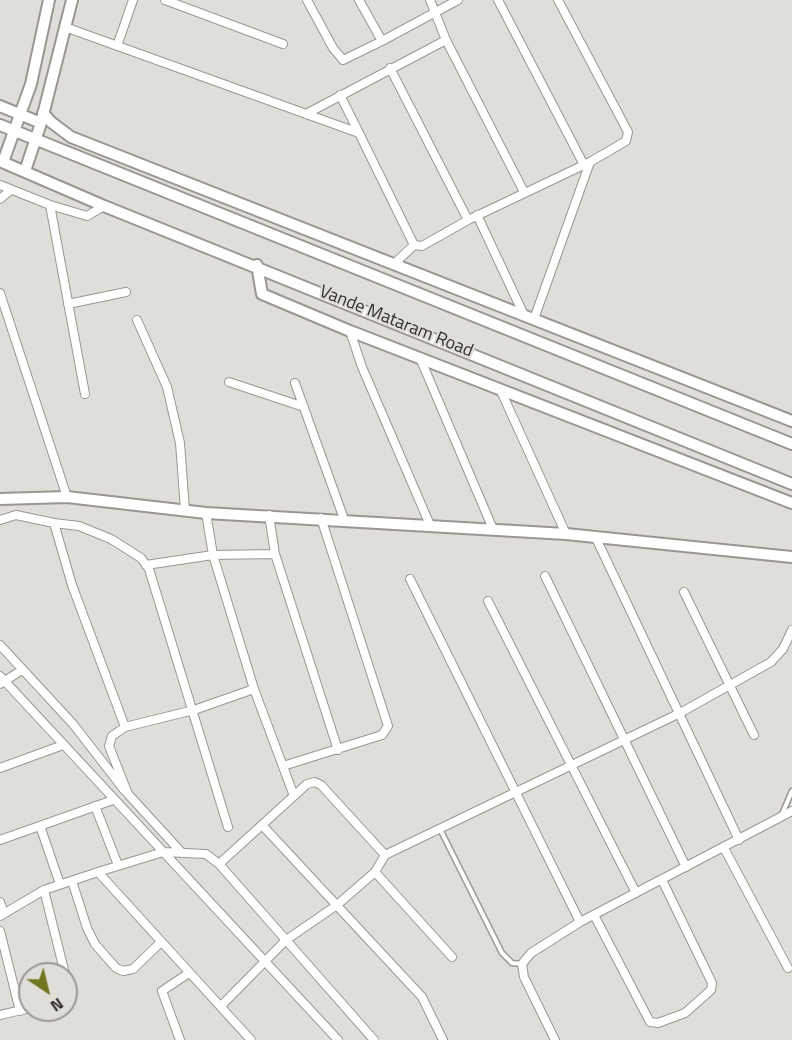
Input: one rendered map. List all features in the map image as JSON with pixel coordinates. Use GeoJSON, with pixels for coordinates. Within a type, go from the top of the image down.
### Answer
{"type":"FeatureCollection","features":[{"type":"Feature","properties":{"kind":"street"},"geometry":{"type":"LineString","coordinates":[[2,161],[22,115],[49,0]]}},
{"type":"Feature","properties":{"kind":"street"},"geometry":{"type":"LineString","coordinates":[[25,171],[36,140],[72,0]]}},
{"type":"Feature","properties":{"kind":"street"},"geometry":{"type":"LineString","coordinates":[[117,46],[133,0]]}},
{"type":"Feature","properties":{"kind":"street"},"geometry":{"type":"LineString","coordinates":[[165,0],[283,44]]}},
{"type":"Feature","properties":{"kind":"street"},"geometry":{"type":"LineString","coordinates":[[307,0],[333,48],[343,60],[458,0]]}},
{"type":"Feature","properties":{"kind":"street"},"geometry":{"type":"LineString","coordinates":[[359,0],[382,41]]}},
{"type":"Feature","properties":{"kind":"street"},"geometry":{"type":"LineString","coordinates":[[430,0],[446,40],[524,192]]}},
{"type":"Feature","properties":{"kind":"street"},"geometry":{"type":"LineString","coordinates":[[498,0],[587,163],[529,317]]}},
{"type":"Feature","properties":{"kind":"street"},"geometry":{"type":"LineString","coordinates":[[414,245],[422,246],[477,215],[587,163],[626,141],[628,132],[558,0]]}},
{"type":"Feature","properties":{"kind":"street"},"geometry":{"type":"LineString","coordinates":[[65,27],[358,133]]}},
{"type":"Feature","properties":{"kind":"street"},"geometry":{"type":"LineString","coordinates":[[306,114],[446,40]]}},
{"type":"Feature","properties":{"kind":"street"},"geometry":{"type":"LineString","coordinates":[[390,68],[468,220]]}},
{"type":"Feature","properties":{"kind":"street"},"geometry":{"type":"LineString","coordinates":[[340,95],[414,245]]}},
{"type":"Feature","properties":{"kind":"street"},"geometry":{"type":"LineString","coordinates":[[0,106],[22,115],[42,118],[71,137],[792,421]]}},
{"type":"Feature","properties":{"kind":"street","name":"Vande Mataram Road"},"geometry":{"type":"LineString","coordinates":[[0,126],[792,444]]}},
{"type":"Feature","properties":{"kind":"street"},"geometry":{"type":"LineString","coordinates":[[77,156],[83,141]]}},
{"type":"Feature","properties":{"kind":"street","name":"Vande Mataram Road"},"geometry":{"type":"LineString","coordinates":[[2,161],[104,206],[256,265],[792,484]]}},
{"type":"Feature","properties":{"kind":"street"},"geometry":{"type":"LineString","coordinates":[[0,185],[50,205],[87,216],[104,206]]}},
{"type":"Feature","properties":{"kind":"street"},"geometry":{"type":"LineString","coordinates":[[0,199],[11,190]]}},
{"type":"Feature","properties":{"kind":"street"},"geometry":{"type":"LineString","coordinates":[[50,205],[85,394]]}},
{"type":"Feature","properties":{"kind":"street"},"geometry":{"type":"LineString","coordinates":[[477,215],[529,317]]}},
{"type":"Feature","properties":{"kind":"street"},"geometry":{"type":"LineString","coordinates":[[394,264],[414,245]]}},
{"type":"Feature","properties":{"kind":"street"},"geometry":{"type":"LineString","coordinates":[[256,265],[262,294],[350,331],[792,503]]}},
{"type":"Feature","properties":{"kind":"street"},"geometry":{"type":"LineString","coordinates":[[68,304],[126,292]]}},
{"type":"Feature","properties":{"kind":"street"},"geometry":{"type":"LineString","coordinates":[[0,293],[67,497]]}},
{"type":"Feature","properties":{"kind":"street"},"geometry":{"type":"LineString","coordinates":[[137,320],[167,387],[180,443],[186,510]]}},
{"type":"Feature","properties":{"kind":"street"},"geometry":{"type":"LineString","coordinates":[[350,331],[362,367],[430,525]]}},
{"type":"Feature","properties":{"kind":"street"},"geometry":{"type":"LineString","coordinates":[[420,358],[493,529]]}},
{"type":"Feature","properties":{"kind":"street"},"geometry":{"type":"LineString","coordinates":[[229,382],[304,407]]}},
{"type":"Feature","properties":{"kind":"street"},"geometry":{"type":"LineString","coordinates":[[295,383],[344,519]]}},
{"type":"Feature","properties":{"kind":"street"},"geometry":{"type":"LineString","coordinates":[[500,389],[566,534]]}},
{"type":"Feature","properties":{"kind":"street"},"geometry":{"type":"LineString","coordinates":[[0,498],[67,497],[207,513],[344,519],[595,536],[792,557]]}},
{"type":"Feature","properties":{"kind":"street"},"geometry":{"type":"LineString","coordinates":[[207,513],[213,555],[254,689],[294,796]]}},
{"type":"Feature","properties":{"kind":"street"},"geometry":{"type":"LineString","coordinates":[[0,520],[16,515],[79,526],[111,539],[130,550],[146,564],[194,710],[228,826]]}},
{"type":"Feature","properties":{"kind":"street"},"geometry":{"type":"LineString","coordinates":[[269,515],[275,554],[338,750]]}},
{"type":"Feature","properties":{"kind":"street"},"geometry":{"type":"LineString","coordinates":[[283,766],[382,735],[388,726],[321,518]]}},
{"type":"Feature","properties":{"kind":"street"},"geometry":{"type":"LineString","coordinates":[[54,523],[72,585],[125,727]]}},
{"type":"Feature","properties":{"kind":"street"},"geometry":{"type":"LineString","coordinates":[[595,536],[681,712],[739,840]]}},
{"type":"Feature","properties":{"kind":"street"},"geometry":{"type":"LineString","coordinates":[[146,564],[213,555],[275,554]]}},
{"type":"Feature","properties":{"kind":"street"},"geometry":{"type":"LineString","coordinates":[[545,576],[686,867]]}},
{"type":"Feature","properties":{"kind":"street"},"geometry":{"type":"LineString","coordinates":[[410,579],[579,922]]}},
{"type":"Feature","properties":{"kind":"street"},"geometry":{"type":"LineString","coordinates":[[684,592],[754,735]]}},
{"type":"Feature","properties":{"kind":"street"},"geometry":{"type":"LineString","coordinates":[[488,601],[636,893]]}},
{"type":"Feature","properties":{"kind":"street"},"geometry":{"type":"LineString","coordinates":[[220,1006],[286,940],[337,905],[375,872],[385,855],[571,763],[681,712],[779,656],[792,630]]}},
{"type":"Feature","properties":{"kind":"street"},"geometry":{"type":"LineString","coordinates":[[0,645],[73,724],[117,783],[182,853]]}},
{"type":"Feature","properties":{"kind":"street"},"geometry":{"type":"LineString","coordinates":[[22,670],[2,681],[338,1040]]}},
{"type":"Feature","properties":{"kind":"street"},"geometry":{"type":"LineString","coordinates":[[128,794],[109,746],[112,736],[125,727],[194,710],[254,689]]}},
{"type":"Feature","properties":{"kind":"street"},"geometry":{"type":"LineString","coordinates":[[0,768],[63,745]]}},
{"type":"Feature","properties":{"kind":"street"},"geometry":{"type":"LineString","coordinates":[[219,864],[307,784],[315,782],[321,784],[385,855]]}},
{"type":"Feature","properties":{"kind":"street"},"geometry":{"type":"LineString","coordinates":[[0,840],[113,800]]}},
{"type":"Feature","properties":{"kind":"street"},"geometry":{"type":"LineString","coordinates":[[95,806],[118,865]]}},
{"type":"Feature","properties":{"kind":"street"},"geometry":{"type":"LineString","coordinates":[[555,1040],[524,977],[522,964],[531,952],[579,922],[792,811]]}},
{"type":"Feature","properties":{"kind":"street"},"geometry":{"type":"LineString","coordinates":[[262,825],[422,997],[444,1040]]}},
{"type":"Feature","properties":{"kind":"street"},"geometry":{"type":"LineString","coordinates":[[40,826],[60,884]]}},
{"type":"Feature","properties":{"kind":"street"},"geometry":{"type":"LineString","coordinates":[[724,848],[788,968]]}},
{"type":"Feature","properties":{"kind":"street"},"geometry":{"type":"LineString","coordinates":[[0,902],[2,914],[44,890],[118,865],[163,852],[206,854],[219,864],[374,1040]]}},
{"type":"Feature","properties":{"kind":"street"},"geometry":{"type":"LineString","coordinates":[[98,872],[251,1040]]}},
{"type":"Feature","properties":{"kind":"street"},"geometry":{"type":"LineString","coordinates":[[375,872],[452,957]]}},
{"type":"Feature","properties":{"kind":"street"},"geometry":{"type":"LineString","coordinates":[[594,915],[651,1022],[658,1023],[685,1013],[711,990],[712,983],[662,880]]}},
{"type":"Feature","properties":{"kind":"street"},"geometry":{"type":"LineString","coordinates":[[72,881],[87,928],[95,944],[116,968],[123,971],[133,969],[161,942]]}},
{"type":"Feature","properties":{"kind":"street"},"geometry":{"type":"LineString","coordinates":[[44,890],[63,962]]}},
{"type":"Feature","properties":{"kind":"street"},"geometry":{"type":"LineString","coordinates":[[0,931],[18,1003]]}},
{"type":"Feature","properties":{"kind":"street"},"geometry":{"type":"LineString","coordinates":[[180,1040],[162,991],[189,973]]}},
{"type":"Feature","properties":{"kind":"street"},"geometry":{"type":"LineString","coordinates":[[0,1015],[18,1011]]}},
{"type":"Feature","properties":{"kind":"lane"},"geometry":{"type":"LineString","coordinates":[[781,817],[792,791]]}},
{"type":"Feature","properties":{"kind":"lane"},"geometry":{"type":"LineString","coordinates":[[440,828],[502,953],[512,963],[522,964]]}}]}
